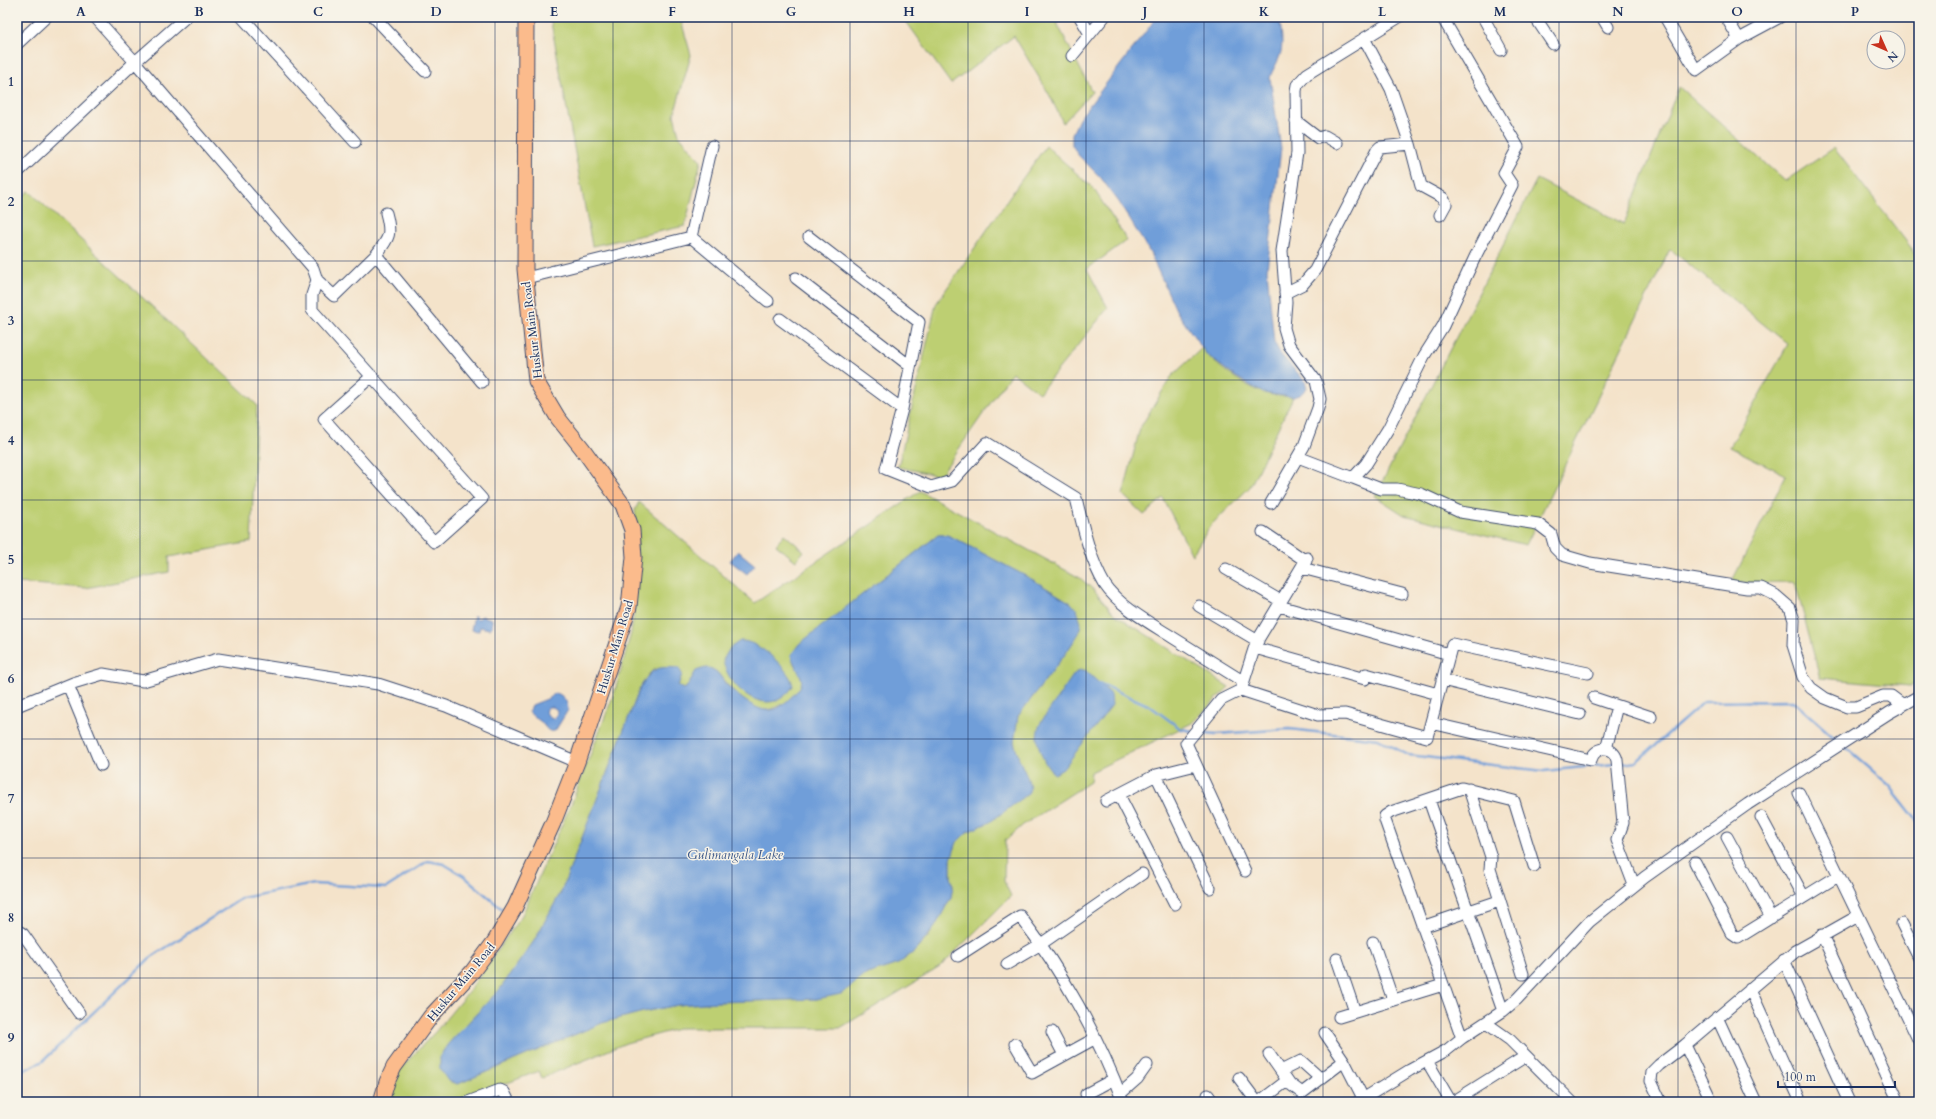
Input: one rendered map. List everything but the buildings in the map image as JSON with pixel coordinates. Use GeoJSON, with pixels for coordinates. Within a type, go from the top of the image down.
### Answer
{"type":"FeatureCollection","features":[{"type":"Feature","properties":{"kind":"main road","name":"Huskur Main Road"},"geometry":{"type":"LineString","coordinates":[[381,1102],[387,1082],[394,1067],[432,1016],[472,972],[495,940],[515,907],[553,823],[577,762],[630,607],[634,557],[632,530],[623,505],[582,448],[558,418],[536,381],[526,278],[526,17]]}},
{"type":"Feature","properties":{"kind":"street"},"geometry":{"type":"LineString","coordinates":[[17,44],[46,17]]}},
{"type":"Feature","properties":{"kind":"street"},"geometry":{"type":"LineString","coordinates":[[95,17],[314,268],[317,280],[312,296],[312,310],[372,376],[482,499],[434,542],[324,419],[372,376]]}},
{"type":"Feature","properties":{"kind":"street"},"geometry":{"type":"LineString","coordinates":[[17,173],[135,62],[186,17]]}},
{"type":"Feature","properties":{"kind":"street"},"geometry":{"type":"LineString","coordinates":[[242,17],[355,142]]}},
{"type":"Feature","properties":{"kind":"street"},"geometry":{"type":"LineString","coordinates":[[374,17],[425,71]]}},
{"type":"Feature","properties":{"kind":"street"},"geometry":{"type":"LineString","coordinates":[[1080,17],[1090,34]]}},
{"type":"Feature","properties":{"kind":"street"},"geometry":{"type":"LineString","coordinates":[[1072,56],[1104,17]]}},
{"type":"Feature","properties":{"kind":"street"},"geometry":{"type":"LineString","coordinates":[[1271,503],[1298,457],[1318,408],[1320,399],[1316,381],[1286,340],[1284,328],[1285,293],[1282,251],[1297,153],[1296,91],[1302,79],[1307,74],[1399,17]]}},
{"type":"Feature","properties":{"kind":"street"},"geometry":{"type":"LineString","coordinates":[[1353,478],[1366,464],[1388,429],[1424,356],[1443,326],[1475,257],[1512,185],[1504,173],[1518,147],[1442,17]]}},
{"type":"Feature","properties":{"kind":"street"},"geometry":{"type":"LineString","coordinates":[[1483,17],[1501,50]]}},
{"type":"Feature","properties":{"kind":"street"},"geometry":{"type":"LineString","coordinates":[[1535,17],[1553,44]]}},
{"type":"Feature","properties":{"kind":"street"},"geometry":{"type":"LineString","coordinates":[[1602,17],[1608,27]]}},
{"type":"Feature","properties":{"kind":"street"},"geometry":{"type":"LineString","coordinates":[[1665,17],[1696,70],[1739,39],[1780,17]]}},
{"type":"Feature","properties":{"kind":"street"},"geometry":{"type":"LineString","coordinates":[[1726,17],[1739,39]]}},
{"type":"Feature","properties":{"kind":"street"},"geometry":{"type":"LineString","coordinates":[[1364,38],[1391,89],[1410,144],[1421,186],[1443,198],[1446,204],[1440,215]]}},
{"type":"Feature","properties":{"kind":"street"},"geometry":{"type":"LineString","coordinates":[[1296,121],[1318,138],[1325,136],[1337,143]]}},
{"type":"Feature","properties":{"kind":"street"},"geometry":{"type":"LineString","coordinates":[[1285,293],[1303,284],[1314,270],[1377,150],[1380,147],[1410,144]]}},
{"type":"Feature","properties":{"kind":"street"},"geometry":{"type":"LineString","coordinates":[[691,237],[712,146]]}},
{"type":"Feature","properties":{"kind":"street"},"geometry":{"type":"LineString","coordinates":[[317,280],[334,296],[376,255],[388,241],[390,233],[386,213]]}},
{"type":"Feature","properties":{"kind":"street"},"geometry":{"type":"LineString","coordinates":[[526,278],[691,237]]}},
{"type":"Feature","properties":{"kind":"street"},"geometry":{"type":"LineString","coordinates":[[691,237],[768,301]]}},
{"type":"Feature","properties":{"kind":"street"},"geometry":{"type":"LineString","coordinates":[[809,237],[919,322],[902,409],[886,469],[931,487],[952,481],[988,443],[1076,498],[1085,532],[1097,567],[1105,585],[1115,596],[1145,620],[1242,686],[1318,715],[1345,714],[1427,737],[1452,644],[1588,673]]}},
{"type":"Feature","properties":{"kind":"street"},"geometry":{"type":"LineString","coordinates":[[376,255],[482,382]]}},
{"type":"Feature","properties":{"kind":"street"},"geometry":{"type":"LineString","coordinates":[[796,278],[910,366]]}},
{"type":"Feature","properties":{"kind":"street"},"geometry":{"type":"LineString","coordinates":[[780,319],[902,409]]}},
{"type":"Feature","properties":{"kind":"street"},"geometry":{"type":"LineString","coordinates":[[1298,457],[1381,489],[1421,494],[1460,512],[1538,524],[1551,534],[1555,548],[1562,556],[1590,563],[1747,588],[1761,588],[1775,595],[1790,608],[1794,620],[1793,645],[1802,677],[1811,688],[1825,698],[1847,707],[1856,707],[1883,696],[1891,696],[1903,705]]}},
{"type":"Feature","properties":{"kind":"street"},"geometry":{"type":"LineString","coordinates":[[1262,532],[1305,562],[1402,594]]}},
{"type":"Feature","properties":{"kind":"street"},"geometry":{"type":"LineString","coordinates":[[1245,871],[1186,743],[1221,700],[1242,686],[1256,644],[1305,562]]}},
{"type":"Feature","properties":{"kind":"street"},"geometry":{"type":"LineString","coordinates":[[1226,569],[1280,604],[1449,654]]}},
{"type":"Feature","properties":{"kind":"street"},"geometry":{"type":"LineString","coordinates":[[1198,606],[1256,644],[1365,679],[1366,674],[1438,694]]}},
{"type":"Feature","properties":{"kind":"street"},"geometry":{"type":"LineString","coordinates":[[17,706],[103,674],[143,681],[218,659],[378,684],[446,706],[577,762]]}},
{"type":"Feature","properties":{"kind":"street"},"geometry":{"type":"LineString","coordinates":[[1442,680],[1580,714]]}},
{"type":"Feature","properties":{"kind":"street"},"geometry":{"type":"LineString","coordinates":[[68,686],[101,765]]}},
{"type":"Feature","properties":{"kind":"street"},"geometry":{"type":"LineString","coordinates":[[1325,1033],[1344,1061],[1361,1100],[1447,1050],[1462,1038],[1503,1011],[1522,994],[1589,922],[1634,885],[1748,804],[1919,696]]}},
{"type":"Feature","properties":{"kind":"street"},"geometry":{"type":"LineString","coordinates":[[1594,698],[1651,717]]}},
{"type":"Feature","properties":{"kind":"street"},"geometry":{"type":"LineString","coordinates":[[1606,749],[1617,706]]}},
{"type":"Feature","properties":{"kind":"street"},"geometry":{"type":"LineString","coordinates":[[1430,723],[1591,760],[1596,751],[1606,749],[1614,754],[1617,764],[1623,823],[1617,840],[1634,885]]}},
{"type":"Feature","properties":{"kind":"street"},"geometry":{"type":"LineString","coordinates":[[1106,801],[1156,775],[1196,764]]}},
{"type":"Feature","properties":{"kind":"street"},"geometry":{"type":"LineString","coordinates":[[1156,775],[1210,888]]}},
{"type":"Feature","properties":{"kind":"street"},"geometry":{"type":"LineString","coordinates":[[1462,1038],[1442,985],[1385,820],[1385,816],[1390,812],[1462,788],[1514,800],[1534,866]]}},
{"type":"Feature","properties":{"kind":"street"},"geometry":{"type":"LineString","coordinates":[[1468,789],[1491,857],[1490,869],[1523,974]]}},
{"type":"Feature","properties":{"kind":"street"},"geometry":{"type":"LineString","coordinates":[[1799,793],[1919,1041]]}},
{"type":"Feature","properties":{"kind":"street"},"geometry":{"type":"LineString","coordinates":[[1119,794],[1175,904]]}},
{"type":"Feature","properties":{"kind":"street"},"geometry":{"type":"LineString","coordinates":[[1429,800],[1503,1011]]}},
{"type":"Feature","properties":{"kind":"street"},"geometry":{"type":"LineString","coordinates":[[1761,817],[1804,897]]}},
{"type":"Feature","properties":{"kind":"street"},"geometry":{"type":"LineString","coordinates":[[1727,837],[1771,918]]}},
{"type":"Feature","properties":{"kind":"street"},"geometry":{"type":"LineString","coordinates":[[1695,862],[1734,936],[1738,938],[1838,876]]}},
{"type":"Feature","properties":{"kind":"street"},"geometry":{"type":"LineString","coordinates":[[1007,964],[1041,944],[1142,874]]}},
{"type":"Feature","properties":{"kind":"street"},"geometry":{"type":"LineString","coordinates":[[1422,927],[1499,901]]}},
{"type":"Feature","properties":{"kind":"street"},"geometry":{"type":"LineString","coordinates":[[958,956],[1020,916],[1041,944],[1072,996],[1114,1079],[1122,1100]]}},
{"type":"Feature","properties":{"kind":"street"},"geometry":{"type":"LineString","coordinates":[[1661,1102],[1651,1080],[1652,1072],[1784,960],[1822,935],[1858,916]]}},
{"type":"Feature","properties":{"kind":"street"},"geometry":{"type":"LineString","coordinates":[[1902,924],[1919,958]]}},
{"type":"Feature","properties":{"kind":"street"},"geometry":{"type":"LineString","coordinates":[[17,933],[20,932],[23,934],[79,1013]]}},
{"type":"Feature","properties":{"kind":"street"},"geometry":{"type":"LineString","coordinates":[[1822,935],[1899,1102]]}},
{"type":"Feature","properties":{"kind":"street"},"geometry":{"type":"LineString","coordinates":[[1373,942],[1393,1000]]}},
{"type":"Feature","properties":{"kind":"street"},"geometry":{"type":"LineString","coordinates":[[1337,959],[1355,1012]]}},
{"type":"Feature","properties":{"kind":"street"},"geometry":{"type":"LineString","coordinates":[[1784,960],[1849,1102]]}},
{"type":"Feature","properties":{"kind":"street"},"geometry":{"type":"LineString","coordinates":[[1339,1017],[1442,985]]}},
{"type":"Feature","properties":{"kind":"street"},"geometry":{"type":"LineString","coordinates":[[1750,989],[1801,1102]]}},
{"type":"Feature","properties":{"kind":"street"},"geometry":{"type":"LineString","coordinates":[[1717,1016],[1756,1102]]}},
{"type":"Feature","properties":{"kind":"street"},"geometry":{"type":"LineString","coordinates":[[1486,1023],[1510,1040],[1572,1102]]}},
{"type":"Feature","properties":{"kind":"street"},"geometry":{"type":"LineString","coordinates":[[1052,1032],[1064,1056]]}},
{"type":"Feature","properties":{"kind":"street"},"geometry":{"type":"LineString","coordinates":[[1015,1044],[1032,1073],[1094,1039]]}},
{"type":"Feature","properties":{"kind":"street"},"geometry":{"type":"LineString","coordinates":[[1685,1045],[1712,1102]]}},
{"type":"Feature","properties":{"kind":"street"},"geometry":{"type":"LineString","coordinates":[[1269,1054],[1290,1084],[1302,1093],[1344,1061]]}},
{"type":"Feature","properties":{"kind":"street"},"geometry":{"type":"LineString","coordinates":[[1427,1061],[1452,1102],[1526,1056]]}},
{"type":"Feature","properties":{"kind":"street"},"geometry":{"type":"LineString","coordinates":[[1281,1071],[1301,1061],[1321,1080]]}},
{"type":"Feature","properties":{"kind":"street"},"geometry":{"type":"LineString","coordinates":[[1122,1100],[1147,1065]]}},
{"type":"Feature","properties":{"kind":"street"},"geometry":{"type":"LineString","coordinates":[[1239,1078],[1258,1102],[1284,1084],[1290,1084]]}},
{"type":"Feature","properties":{"kind":"street"},"geometry":{"type":"LineString","coordinates":[[1086,1094],[1114,1079]]}},
{"type":"Feature","properties":{"kind":"street"},"geometry":{"type":"LineString","coordinates":[[468,1102],[500,1090],[504,1092],[509,1102]]}},
{"type":"Feature","properties":{"kind":"green space"},"geometry":{"type":"Polygon","coordinates":[[[550,17],[680,17],[691,55],[674,115],[679,135],[701,161],[685,226],[592,246],[550,17]]]}},
{"type":"Feature","properties":{"kind":"green space"},"geometry":{"type":"Polygon","coordinates":[[[903,17],[1054,17],[1092,92],[1063,123],[1049,94],[1014,36],[951,84],[903,17]]]}},
{"type":"Feature","properties":{"kind":"green space"},"geometry":{"type":"Polygon","coordinates":[[[1679,87],[1785,181],[1834,148],[1919,258],[1919,680],[1910,686],[1820,678],[1795,582],[1731,583],[1786,475],[1730,447],[1788,344],[1670,249],[1526,545],[1404,515],[1375,496],[1537,179],[1624,224],[1679,87]]]}},
{"type":"Feature","properties":{"kind":"green space"},"geometry":{"type":"Polygon","coordinates":[[[1046,146],[1093,188],[1127,240],[1087,269],[1108,308],[1039,393],[1012,372],[940,476],[898,467],[936,304],[1046,146]]]}},
{"type":"Feature","properties":{"kind":"green space"},"geometry":{"type":"Polygon","coordinates":[[[29,191],[257,405],[251,542],[169,557],[169,572],[86,588],[18,583],[17,201],[29,191]]]}},
{"type":"Feature","properties":{"kind":"green space"},"geometry":{"type":"Polygon","coordinates":[[[1202,348],[1221,368],[1246,385],[1266,393],[1278,396],[1293,397],[1250,487],[1210,526],[1192,555],[1163,498],[1144,515],[1123,495],[1140,428],[1171,377],[1202,348]]]}},
{"type":"Feature","properties":{"kind":"green space"},"geometry":{"type":"Polygon","coordinates":[[[920,491],[1080,578],[1096,592],[1114,614],[1229,687],[1192,723],[1091,772],[1090,782],[1023,825],[1005,841],[1004,881],[1011,896],[940,967],[840,1028],[682,1028],[626,1043],[542,1078],[539,1071],[457,1102],[387,1102],[400,1069],[436,1031],[469,991],[522,915],[572,802],[615,691],[631,633],[634,614],[637,531],[635,510],[639,502],[755,603],[920,491]],[[938,535],[865,592],[793,662],[801,676],[803,684],[792,698],[780,706],[768,710],[756,708],[731,689],[716,671],[696,671],[686,688],[683,689],[678,686],[682,674],[654,669],[648,675],[640,688],[561,892],[534,941],[500,989],[448,1044],[440,1056],[448,1081],[458,1084],[602,1023],[643,1012],[678,1005],[717,1002],[817,999],[867,974],[898,964],[915,951],[929,936],[951,897],[953,886],[951,877],[951,859],[957,842],[967,832],[990,822],[1019,759],[1014,742],[1018,716],[1066,653],[1079,633],[1071,603],[1035,581],[948,535],[938,535]]]}},
{"type":"Feature","properties":{"kind":"green space"},"geometry":{"type":"Polygon","coordinates":[[[784,534],[804,551],[796,561],[776,545],[784,534]]]}},
{"type":"Feature","properties":{"kind":"water"},"geometry":{"type":"Polygon","coordinates":[[[1157,17],[1278,17],[1281,26],[1282,48],[1281,54],[1270,78],[1281,148],[1267,270],[1274,342],[1281,355],[1305,381],[1307,388],[1300,395],[1293,397],[1263,393],[1233,375],[1207,355],[1177,312],[1149,251],[1119,202],[1101,178],[1079,156],[1072,145],[1072,134],[1079,119],[1157,17]]]}},
{"type":"Feature","properties":{"kind":"water","name":"Gulimangala Lake"},"geometry":{"type":"Polygon","coordinates":[[[938,535],[948,535],[1035,581],[1071,603],[1077,610],[1081,622],[1079,633],[1066,653],[1018,716],[1014,742],[1019,759],[1028,779],[1030,788],[1028,794],[990,822],[967,832],[957,842],[951,859],[951,877],[953,886],[951,897],[935,927],[915,951],[898,964],[867,974],[841,994],[817,999],[717,1002],[678,1005],[643,1012],[602,1023],[458,1084],[448,1081],[440,1069],[440,1056],[448,1044],[500,989],[534,941],[561,892],[640,688],[648,676],[660,668],[679,668],[682,674],[678,686],[683,689],[686,688],[696,671],[704,668],[710,668],[718,673],[734,692],[753,705],[765,710],[771,710],[779,707],[796,692],[802,682],[791,655],[799,644],[938,535]]]}},
{"type":"Feature","properties":{"kind":"water"},"geometry":{"type":"Polygon","coordinates":[[[738,551],[755,565],[747,574],[730,561],[738,551]]]}},
{"type":"Feature","properties":{"kind":"water"},"geometry":{"type":"Polygon","coordinates":[[[474,615],[478,619],[482,616],[492,619],[492,627],[489,629],[480,627],[479,631],[471,630],[474,615]]]}},
{"type":"Feature","properties":{"kind":"water"},"geometry":{"type":"Polygon","coordinates":[[[740,641],[755,645],[764,650],[780,664],[791,679],[793,686],[784,696],[773,701],[763,702],[752,698],[733,682],[723,660],[730,648],[740,641]]]}},
{"type":"Feature","properties":{"kind":"water"},"geometry":{"type":"Polygon","coordinates":[[[1080,670],[1085,670],[1111,694],[1112,705],[1063,769],[1055,774],[1043,758],[1037,737],[1038,732],[1041,722],[1074,674],[1080,670]]]}},
{"type":"Feature","properties":{"kind":"water"},"geometry":{"type":"Polygon","coordinates":[[[556,693],[563,697],[567,705],[568,710],[555,731],[548,730],[529,712],[532,705],[547,699],[556,693]],[[548,707],[545,711],[550,718],[554,719],[557,714],[557,710],[553,707],[548,707]]]}},
{"type":"Feature","properties":{"kind":"waterway"},"geometry":{"type":"LineString","coordinates":[[1099,683],[1150,706],[1181,729],[1192,731]]}},
{"type":"Feature","properties":{"kind":"waterway"},"geometry":{"type":"LineString","coordinates":[[1621,764],[1636,762],[1704,702],[1793,701],[1839,742]]}},
{"type":"Feature","properties":{"kind":"waterway"},"geometry":{"type":"LineString","coordinates":[[1199,732],[1216,734],[1289,729],[1378,739],[1408,755],[1544,771],[1614,764]]}},
{"type":"Feature","properties":{"kind":"waterway"},"geometry":{"type":"LineString","coordinates":[[1844,746],[1889,785],[1919,823]]}},
{"type":"Feature","properties":{"kind":"waterway"},"geometry":{"type":"LineString","coordinates":[[17,1074],[43,1061],[150,958],[242,898],[314,884],[386,888],[428,861],[444,864],[464,876],[502,909]]}}]}
